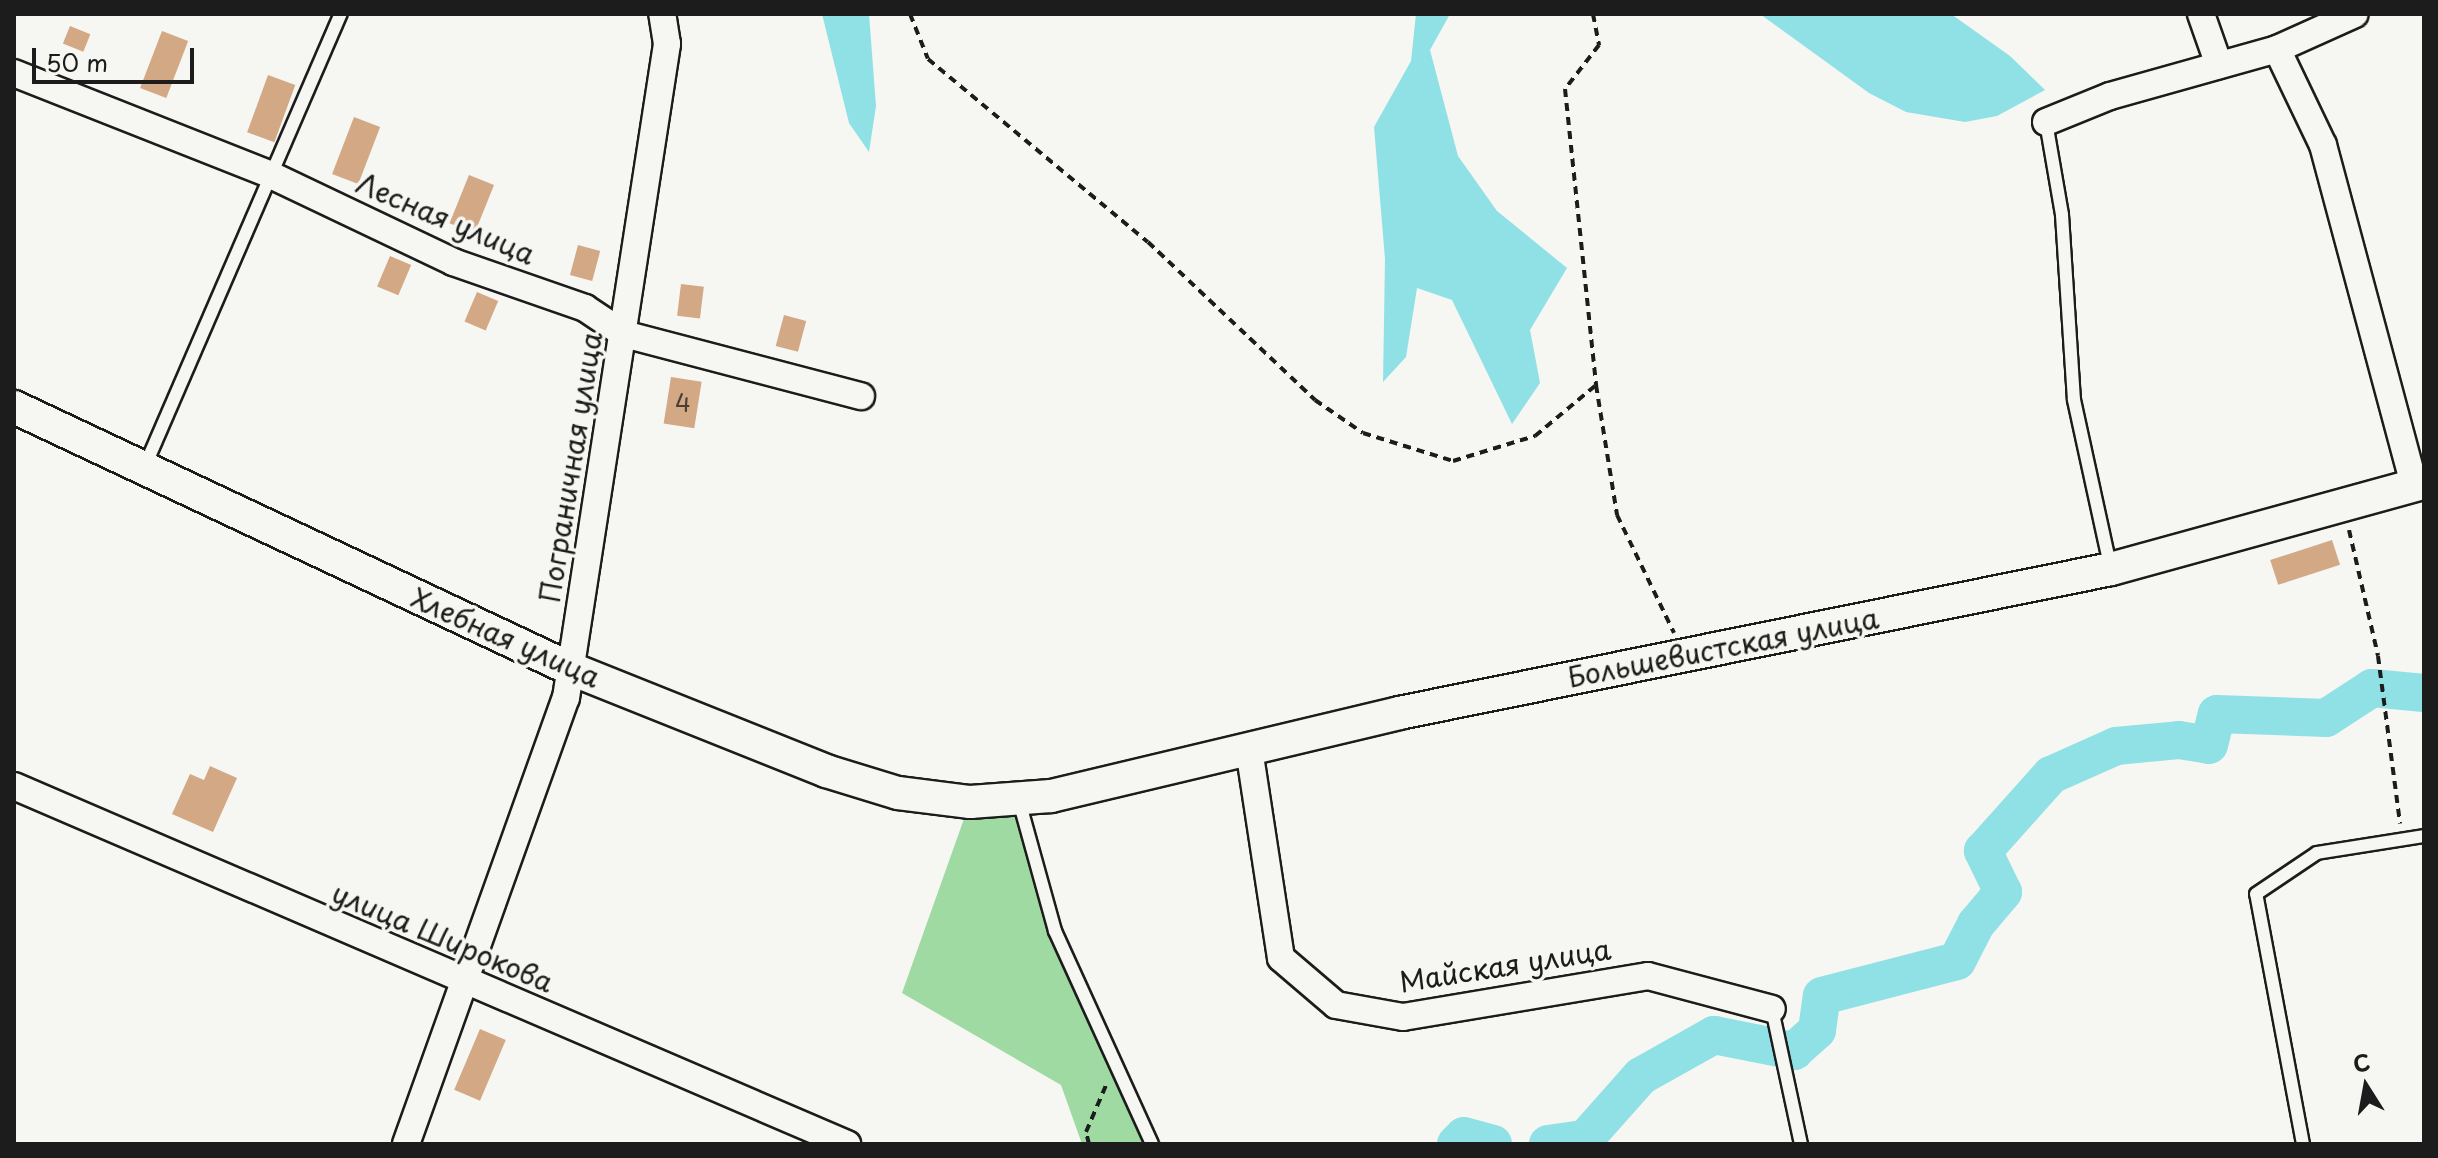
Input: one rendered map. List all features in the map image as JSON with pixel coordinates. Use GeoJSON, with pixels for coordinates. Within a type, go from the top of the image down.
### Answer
{"type":"FeatureCollection","features":[{"type":"Feature","properties":{"kind":"street","name":"Пограничная улица"},"geometry":{"type":"LineString","coordinates":[[406,1144],[461,980],[566,698],[667,44],[662,14]]}},
{"type":"Feature","properties":{"kind":"street"},"geometry":{"type":"LineString","coordinates":[[2201,14],[2219,65]]}},
{"type":"Feature","properties":{"kind":"street"},"geometry":{"type":"LineString","coordinates":[[2046,122],[2110,96],[2277,49],[2355,14]]}},
{"type":"Feature","properties":{"kind":"street"},"geometry":{"type":"LineString","coordinates":[[2277,49],[2323,145],[2419,484]]}},
{"type":"Feature","properties":{"kind":"street","name":"Лесная улица"},"geometry":{"type":"LineString","coordinates":[[14,73],[271,175],[453,262],[585,308],[624,334],[861,396]]}},
{"type":"Feature","properties":{"kind":"street","name":"Хлебная улица"},"geometry":{"type":"LineString","coordinates":[[14,407],[569,668],[826,771],[898,793],[970,802],[1018,799]]}},
{"type":"Feature","properties":{"kind":"street","name":"Большевистская улица"},"geometry":{"type":"LineString","coordinates":[[1018,799],[1051,796],[1249,749],[1690,654],[2111,569],[2419,484]]}},
{"type":"Feature","properties":{"kind":"street","name":"Майская улица"},"geometry":{"type":"LineString","coordinates":[[1249,749],[1281,958],[1336,1005],[1403,1017],[1648,976],[1772,1009]]}},
{"type":"Feature","properties":{"kind":"street","name":"улица Широкова"},"geometry":{"type":"LineString","coordinates":[[14,786],[847,1144]]}},
{"type":"Feature","properties":{"kind":"lane"},"geometry":{"type":"LineString","coordinates":[[144,469],[341,14]]}},
{"type":"Feature","properties":{"kind":"lane"},"geometry":{"type":"LineString","coordinates":[[2046,122],[2062,215],[2074,400],[2111,569]]}},
{"type":"Feature","properties":{"kind":"lane"},"geometry":{"type":"LineString","coordinates":[[1018,799],[1055,931],[1152,1144]]}},
{"type":"Feature","properties":{"kind":"lane"},"geometry":{"type":"LineString","coordinates":[[2303,1144],[2256,894],[2317,853],[2424,836]]}},
{"type":"Feature","properties":{"kind":"lane"},"geometry":{"type":"LineString","coordinates":[[1772,1009],[1801,1144]]}},
{"type":"Feature","properties":{"kind":"path"},"geometry":{"type":"LineString","coordinates":[[910,14],[928,59],[1148,242],[1315,400],[1363,433],[1453,461],[1535,436],[1596,385]]}},
{"type":"Feature","properties":{"kind":"path"},"geometry":{"type":"LineString","coordinates":[[1593,14],[1599,45],[1565,89],[1596,385],[1617,515],[1662,618],[1690,654]]}},
{"type":"Feature","properties":{"kind":"path"},"geometry":{"type":"LineString","coordinates":[[2343,505],[2378,656],[2401,838]]}},
{"type":"Feature","properties":{"kind":"path"},"geometry":{"type":"LineString","coordinates":[[1089,1144],[1086,1132],[1115,1065]]}},
{"type":"Feature","properties":{"kind":"green space"},"geometry":{"type":"Polygon","coordinates":[[[1018,799],[1055,931],[1152,1144],[1082,1144],[1061,1085],[902,993],[970,802],[1018,799]]]}},
{"type":"Feature","properties":{"kind":"water"},"geometry":{"type":"Polygon","coordinates":[[[822,14],[869,14],[876,106],[869,152],[849,123],[822,14]]]}},
{"type":"Feature","properties":{"kind":"water"},"geometry":{"type":"Polygon","coordinates":[[[1416,14],[1450,14],[1430,50],[1458,156],[1497,211],[1567,268],[1530,330],[1540,383],[1512,424],[1452,300],[1417,288],[1406,357],[1383,382],[1385,259],[1374,127],[1411,61],[1416,14]]]}},
{"type":"Feature","properties":{"kind":"water"},"geometry":{"type":"Polygon","coordinates":[[[1760,14],[1951,14],[2010,56],[2045,90],[1997,116],[1965,122],[1906,112],[1869,93],[1760,14]]]}},
{"type":"Feature","properties":{"kind":"building"},"geometry":{"type":"Polygon","coordinates":[[[70,26],[90,34],[83,52],[63,44],[70,26]]]}},
{"type":"Feature","properties":{"kind":"building"},"geometry":{"type":"Polygon","coordinates":[[[162,31],[188,41],[166,98],[140,88],[162,31]]]}},
{"type":"Feature","properties":{"kind":"building"},"geometry":{"type":"Polygon","coordinates":[[[268,75],[295,85],[274,142],[247,132],[268,75]]]}},
{"type":"Feature","properties":{"kind":"building"},"geometry":{"type":"Polygon","coordinates":[[[354,117],[380,127],[358,184],[332,174],[354,117]]]}},
{"type":"Feature","properties":{"kind":"building"},"geometry":{"type":"Polygon","coordinates":[[[469,175],[494,185],[475,233],[450,223],[469,175]]]}},
{"type":"Feature","properties":{"kind":"building"},"geometry":{"type":"Polygon","coordinates":[[[578,245],[600,251],[592,281],[570,275],[578,245]]]}},
{"type":"Feature","properties":{"kind":"building"},"geometry":{"type":"Polygon","coordinates":[[[390,256],[411,265],[398,295],[377,286],[390,256]]]}},
{"type":"Feature","properties":{"kind":"building"},"geometry":{"type":"Polygon","coordinates":[[[681,284],[704,287],[700,319],[677,316],[681,284]]]}},
{"type":"Feature","properties":{"kind":"building"},"geometry":{"type":"Polygon","coordinates":[[[477,292],[498,301],[486,330],[464,321],[477,292]]]}},
{"type":"Feature","properties":{"kind":"building"},"geometry":{"type":"Polygon","coordinates":[[[784,315],[806,321],[798,352],[776,346],[784,315]]]}},
{"type":"Feature","properties":{"kind":"building"},"geometry":{"type":"Polygon","coordinates":[[[671,377],[702,382],[694,428],[664,423],[671,377]]]}},
{"type":"Feature","properties":{"kind":"building"},"geometry":{"type":"Polygon","coordinates":[[[2332,540],[2340,565],[2278,585],[2270,560],[2332,540]]]}},
{"type":"Feature","properties":{"kind":"building"},"geometry":{"type":"Polygon","coordinates":[[[210,766],[237,778],[213,832],[172,814],[190,774],[204,780],[210,766]]]}},
{"type":"Feature","properties":{"kind":"building"},"geometry":{"type":"Polygon","coordinates":[[[480,1029],[506,1040],[480,1101],[454,1090],[480,1029]]]}},
{"type":"Feature","properties":{"kind":"waterway"},"geometry":{"type":"LineString","coordinates":[[1548,1144],[1585,1139],[1641,1076],[1714,1035],[1794,1051],[1817,1030],[1822,996],[1957,961],[1976,924],[2003,892],[1983,851],[2051,775],[2116,746],[2179,740],[2209,745],[2217,714],[2326,718],[2372,688],[2424,693]]}},
{"type":"Feature","properties":{"kind":"waterway"},"geometry":{"type":"LineString","coordinates":[[1456,1144],[1464,1136],[1493,1144]]}}]}
